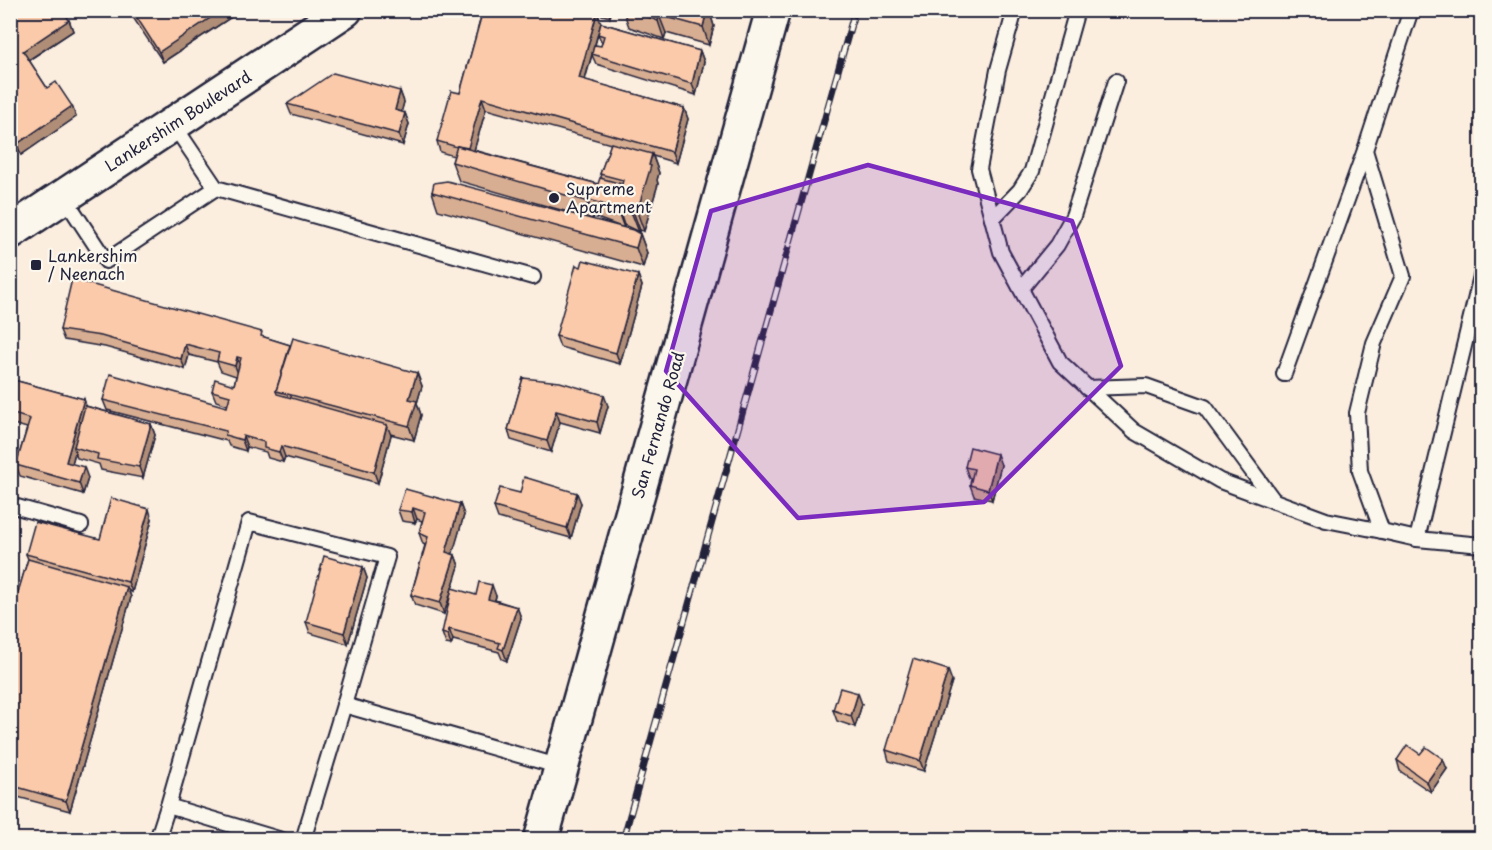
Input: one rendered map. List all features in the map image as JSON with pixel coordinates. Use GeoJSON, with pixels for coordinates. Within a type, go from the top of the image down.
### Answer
{"type":"FeatureCollection","features":[{"type":"Feature","properties":{"kind":"main road","name":"Lankershim Boulevard"},"geometry":{"type":"LineString","coordinates":[[10,231],[345,10]]}},
{"type":"Feature","properties":{"kind":"main road","name":"San Fernando Road"},"geometry":{"type":"LineString","coordinates":[[541,840],[773,10]]}},
{"type":"Feature","properties":{"kind":"lane"},"geometry":{"type":"LineString","coordinates":[[1015,10],[998,70],[980,169],[1001,252],[1060,362],[1134,431],[1220,481],[1326,520],[1417,539],[1482,545]]}},
{"type":"Feature","properties":{"kind":"lane"},"geometry":{"type":"LineString","coordinates":[[992,219],[1020,190],[1032,171],[1077,10]]}},
{"type":"Feature","properties":{"kind":"lane"},"geometry":{"type":"LineString","coordinates":[[1284,374],[1365,150],[1411,10]]}},
{"type":"Feature","properties":{"kind":"lane"},"geometry":{"type":"LineString","coordinates":[[1021,289],[1056,245],[1073,216],[1116,81]]}},
{"type":"Feature","properties":{"kind":"lane"},"geometry":{"type":"LineString","coordinates":[[173,124],[216,188],[533,277]]}},
{"type":"Feature","properties":{"kind":"lane"},"geometry":{"type":"LineString","coordinates":[[1365,150],[1403,276],[1374,343],[1357,413],[1360,471],[1382,531]]}},
{"type":"Feature","properties":{"kind":"lane"},"geometry":{"type":"LineString","coordinates":[[64,196],[106,261],[216,188]]}},
{"type":"Feature","properties":{"kind":"lane"},"geometry":{"type":"LineString","coordinates":[[1417,539],[1482,272]]}},
{"type":"Feature","properties":{"kind":"lane"},"geometry":{"type":"LineString","coordinates":[[1087,388],[1146,386],[1204,407],[1274,501]]}},
{"type":"Feature","properties":{"kind":"lane"},"geometry":{"type":"LineString","coordinates":[[10,506],[81,525]]}},
{"type":"Feature","properties":{"kind":"lane"},"geometry":{"type":"LineString","coordinates":[[157,840],[249,522],[387,557],[303,840]]}},
{"type":"Feature","properties":{"kind":"lane"},"geometry":{"type":"LineString","coordinates":[[344,705],[562,767]]}},
{"type":"Feature","properties":{"kind":"lane"},"geometry":{"type":"LineString","coordinates":[[168,806],[282,840]]}},
{"type":"Feature","properties":{"kind":"highlighted area"},"geometry":{"type":"Polygon","coordinates":[[[868,165],[1072,221],[1121,366],[984,502],[798,518],[666,371],[711,211],[868,165]]]}},
{"type":"Feature","properties":{"kind":"building"},"geometry":{"type":"Polygon","coordinates":[[[10,10],[63,10],[69,20],[23,51],[47,88],[56,82],[72,106],[17,144],[10,134],[10,10]]]}},
{"type":"Feature","properties":{"kind":"building"},"geometry":{"type":"Polygon","coordinates":[[[132,10],[222,10],[159,52],[132,10]]]}},
{"type":"Feature","properties":{"kind":"building"},"geometry":{"type":"Polygon","coordinates":[[[483,10],[590,10],[597,13],[579,78],[684,108],[672,152],[482,98],[468,148],[437,141],[451,91],[460,93],[483,10]]]}},
{"type":"Feature","properties":{"kind":"building"},"geometry":{"type":"Polygon","coordinates":[[[629,10],[707,10],[703,27],[659,15],[658,21],[629,10]]]}},
{"type":"Feature","properties":{"kind":"building"},"geometry":{"type":"Polygon","coordinates":[[[601,23],[700,51],[692,84],[592,54],[594,45],[601,46],[604,36],[598,34],[601,23]]]}},
{"type":"Feature","properties":{"kind":"building"},"geometry":{"type":"Polygon","coordinates":[[[333,73],[400,91],[395,110],[405,113],[399,134],[287,104],[333,73]]]}},
{"type":"Feature","properties":{"kind":"building"},"geometry":{"type":"Polygon","coordinates":[[[611,143],[652,154],[649,165],[651,166],[637,212],[633,211],[632,214],[618,207],[617,209],[587,199],[586,201],[452,162],[457,146],[598,184],[600,178],[622,184],[623,180],[600,174],[611,143]]]}},
{"type":"Feature","properties":{"kind":"building"},"geometry":{"type":"Polygon","coordinates":[[[447,181],[633,230],[640,234],[636,248],[432,192],[434,183],[447,181]]]}},
{"type":"Feature","properties":{"kind":"building"},"geometry":{"type":"Polygon","coordinates":[[[583,260],[638,275],[616,353],[556,336],[576,265],[581,267],[583,260]]]}},
{"type":"Feature","properties":{"kind":"building"},"geometry":{"type":"Polygon","coordinates":[[[72,279],[262,332],[261,336],[290,345],[277,394],[387,425],[374,472],[281,446],[279,452],[264,448],[264,442],[243,436],[242,440],[225,435],[226,431],[103,400],[110,374],[227,407],[230,396],[212,391],[215,379],[234,385],[241,358],[237,357],[235,366],[217,361],[219,353],[185,344],[181,359],[101,336],[60,330],[72,279]]]}},
{"type":"Feature","properties":{"kind":"building"},"geometry":{"type":"Polygon","coordinates":[[[293,338],[417,373],[409,399],[417,401],[409,426],[276,391],[293,338]]]}},
{"type":"Feature","properties":{"kind":"building"},"geometry":{"type":"Polygon","coordinates":[[[523,378],[560,382],[604,395],[597,422],[556,411],[547,441],[508,430],[523,378]]]}},
{"type":"Feature","properties":{"kind":"building"},"geometry":{"type":"Polygon","coordinates":[[[10,379],[84,399],[66,462],[84,467],[79,483],[16,465],[30,419],[10,413],[10,379]]]}},
{"type":"Feature","properties":{"kind":"building"},"geometry":{"type":"Polygon","coordinates":[[[85,406],[151,424],[139,467],[97,459],[98,454],[74,447],[85,406]]]}},
{"type":"Feature","properties":{"kind":"building"},"geometry":{"type":"Polygon","coordinates":[[[970,447],[997,454],[988,490],[970,485],[974,469],[965,467],[970,447]]]}},
{"type":"Feature","properties":{"kind":"building"},"geometry":{"type":"Polygon","coordinates":[[[524,477],[577,493],[567,528],[494,507],[500,488],[520,493],[524,477]]]}},
{"type":"Feature","properties":{"kind":"building"},"geometry":{"type":"Polygon","coordinates":[[[405,489],[460,504],[446,552],[455,555],[440,603],[411,595],[428,537],[419,533],[425,512],[413,508],[412,512],[398,510],[405,489]]]}},
{"type":"Feature","properties":{"kind":"building"},"geometry":{"type":"Polygon","coordinates":[[[111,498],[149,509],[128,582],[26,554],[35,522],[100,539],[111,498]]]}},
{"type":"Feature","properties":{"kind":"building"},"geometry":{"type":"Polygon","coordinates":[[[324,556],[363,567],[344,633],[306,622],[324,556]]]}},
{"type":"Feature","properties":{"kind":"building"},"geometry":{"type":"Polygon","coordinates":[[[28,559],[127,587],[66,801],[10,785],[10,610],[13,598],[16,599],[28,559]]]}},
{"type":"Feature","properties":{"kind":"building"},"geometry":{"type":"Polygon","coordinates":[[[479,582],[492,585],[488,599],[517,607],[503,650],[498,648],[500,643],[449,629],[448,635],[442,633],[452,588],[476,595],[479,582]]]}},
{"type":"Feature","properties":{"kind":"building"},"geometry":{"type":"Polygon","coordinates":[[[913,659],[948,670],[920,761],[886,750],[913,659]]]}},
{"type":"Feature","properties":{"kind":"building"},"geometry":{"type":"Polygon","coordinates":[[[840,688],[858,693],[851,716],[833,710],[840,688]]]}},
{"type":"Feature","properties":{"kind":"building"},"geometry":{"type":"Polygon","coordinates":[[[1407,745],[1420,754],[1426,747],[1443,759],[1427,782],[1397,760],[1407,745]]]}},
{"type":"Feature","properties":{"kind":"railway"},"geometry":{"type":"LineString","coordinates":[[623,840],[855,10]]}},
{"type":"Feature","properties":{"kind":"place","name":"Supreme Apartment"},"geometry":{"type":"Point","coordinates":[554,198]}},
{"type":"Feature","properties":{"kind":"place","name":"Lankershim / Neenach"},"geometry":{"type":"Point","coordinates":[36,265]}}]}
